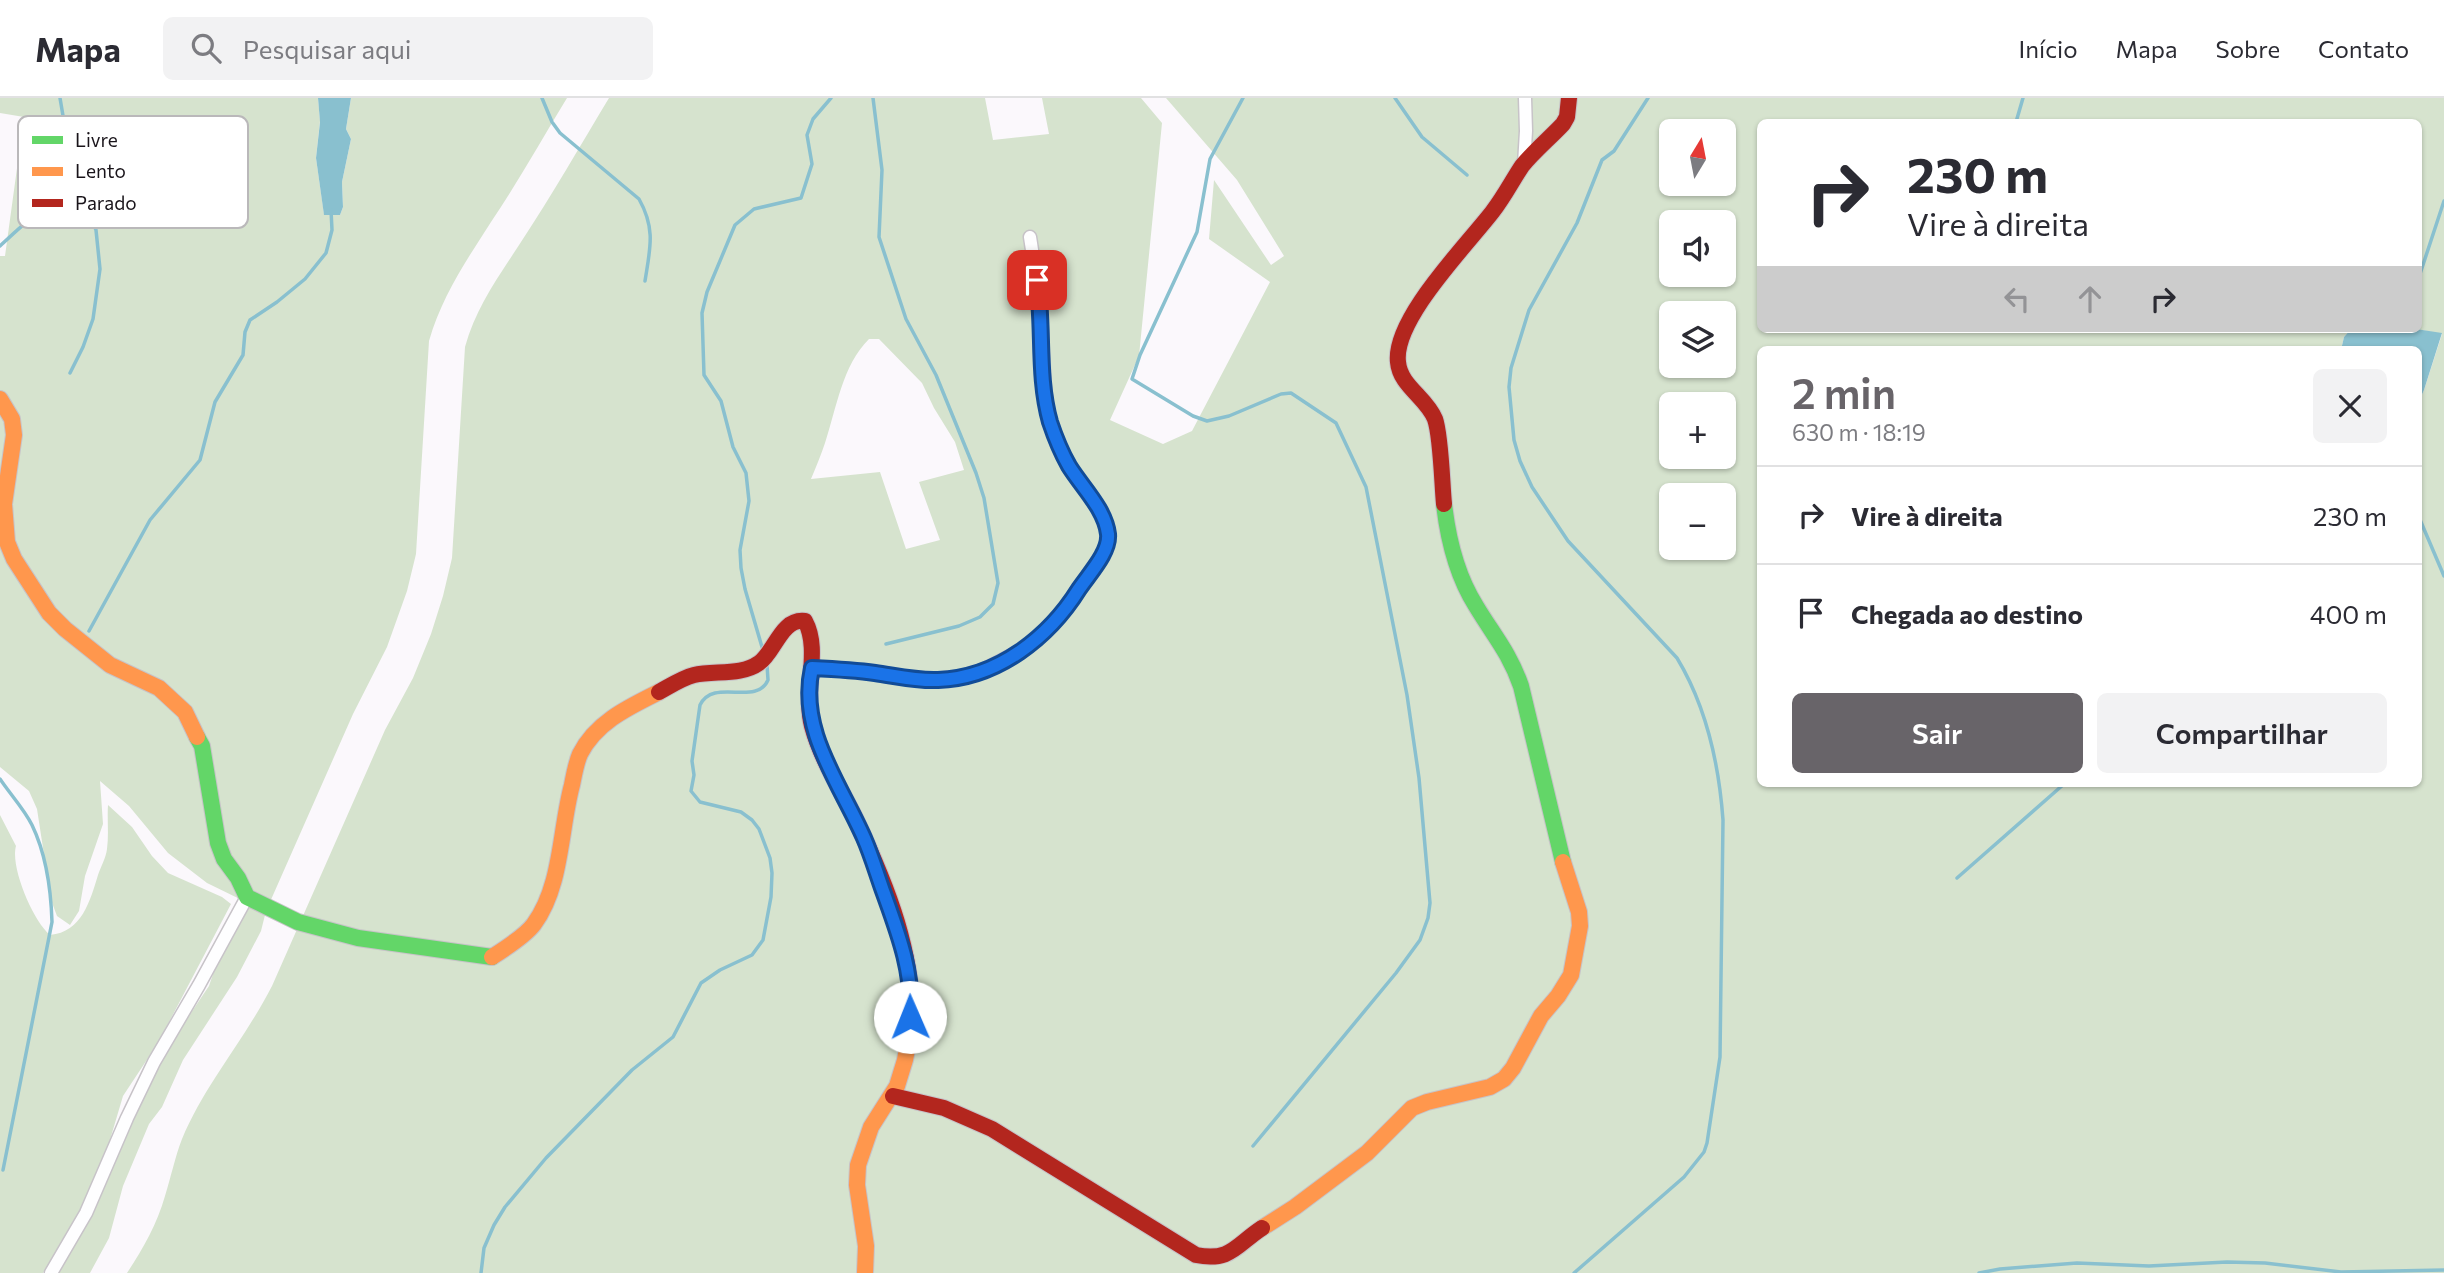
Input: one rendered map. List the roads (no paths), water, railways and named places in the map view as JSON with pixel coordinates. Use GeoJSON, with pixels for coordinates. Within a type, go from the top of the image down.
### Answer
{"type":"FeatureCollection","features":[{"type":"Feature","properties":{"kind":"street"},"geometry":{"type":"LineString","coordinates":[[1524,164],[1525,98]]}},
{"type":"Feature","properties":{"kind":"street"},"geometry":{"type":"LineString","coordinates":[[892,1097],[929,1103],[963,1114],[992,1129],[1196,1255],[1210,1258],[1234,1251],[1256,1232],[1295,1207],[1367,1153],[1412,1108],[1490,1087],[1504,1079],[1513,1068],[1541,1016],[1571,975],[1579,912],[1560,853],[1521,686],[1513,664],[1464,584],[1450,541],[1436,422],[1429,407],[1404,380],[1398,366],[1397,354],[1403,336],[1424,296],[1493,211],[1524,164],[1563,124],[1567,117],[1569,98]]}},
{"type":"Feature","properties":{"kind":"street"},"geometry":{"type":"LineString","coordinates":[[812,668],[924,680],[959,677],[983,670],[1025,648],[1054,625],[1107,547],[1109,538],[1103,516],[1068,465],[1049,416],[1044,381],[1040,301],[1030,237]]}},
{"type":"Feature","properties":{"kind":"street"},"geometry":{"type":"LineString","coordinates":[[0,399],[12,419],[15,435],[4,513],[7,542],[14,559],[49,613],[65,629],[110,665],[159,688],[185,712],[202,746],[218,843],[224,859],[238,878],[247,897],[298,922],[358,938],[493,957],[534,925],[545,902],[557,873],[568,799],[580,754],[604,723],[630,706],[693,676],[747,668],[760,663],[790,623],[805,621],[810,628],[812,668],[808,698],[812,725],[865,839],[894,922],[912,995],[904,1066],[892,1097],[867,1135],[857,1175],[857,1193],[866,1250],[865,1273]]}},
{"type":"Feature","properties":{"kind":"street"},"geometry":{"type":"LineString","coordinates":[[51,1273],[86,1213],[154,1062],[247,897]]}},
{"type":"Feature","properties":{"kind":"water"},"geometry":{"type":"Polygon","coordinates":[[[318,98],[351,98],[346,129],[351,139],[342,182],[343,207],[340,215],[324,215],[316,158],[320,122],[318,98]]]}},
{"type":"Feature","properties":{"kind":"water"},"geometry":{"type":"Polygon","coordinates":[[[2422,330],[2442,333],[2422,394],[2422,346],[2342,346],[2348,333],[2422,333],[2422,330]]]}},
{"type":"Feature","properties":{"kind":"waterway"},"geometry":{"type":"LineString","coordinates":[[60,98],[63,116]]}},
{"type":"Feature","properties":{"kind":"waterway"},"geometry":{"type":"LineString","coordinates":[[542,98],[560,133],[639,199],[650,230],[645,281]]}},
{"type":"Feature","properties":{"kind":"waterway"},"geometry":{"type":"LineString","coordinates":[[762,647],[741,568],[740,550],[749,501],[746,473],[733,447],[721,401],[704,375],[702,313],[707,292],[735,225],[754,209],[801,198],[812,164],[807,135],[813,119],[831,98]]}},
{"type":"Feature","properties":{"kind":"waterway"},"geometry":{"type":"LineString","coordinates":[[873,98],[882,170],[879,237],[906,319],[936,375],[976,473],[984,498],[998,583],[993,604],[980,617],[959,626],[886,644]]}},
{"type":"Feature","properties":{"kind":"waterway"},"geometry":{"type":"LineString","coordinates":[[1243,98],[1210,159],[1197,232],[1140,355],[1132,379],[1193,416],[1207,421],[1229,416],[1281,394],[1291,393],[1336,423],[1366,487],[1407,695],[1419,778],[1430,903],[1420,940],[1396,973],[1253,1146]]}},
{"type":"Feature","properties":{"kind":"waterway"},"geometry":{"type":"LineString","coordinates":[[1395,98],[1422,137],[1467,175]]}},
{"type":"Feature","properties":{"kind":"waterway"},"geometry":{"type":"LineString","coordinates":[[1574,1273],[1684,1177],[1704,1152],[1720,1057],[1723,820],[1714,757],[1703,716],[1677,658],[1568,541],[1532,487],[1514,440],[1509,387],[1511,368],[1529,310],[1577,223],[1602,160],[1614,151],[1648,98]]}},
{"type":"Feature","properties":{"kind":"waterway"},"geometry":{"type":"LineString","coordinates":[[2017,119],[2023,98]]}},
{"type":"Feature","properties":{"kind":"waterway"},"geometry":{"type":"LineString","coordinates":[[2422,268],[2444,201]]}},
{"type":"Feature","properties":{"kind":"waterway"},"geometry":{"type":"LineString","coordinates":[[89,631],[150,520],[200,460],[215,402],[243,355],[245,332],[250,320],[305,279],[326,253],[332,230],[331,210]]}},
{"type":"Feature","properties":{"kind":"waterway"},"geometry":{"type":"LineString","coordinates":[[0,246],[19,228]]}},
{"type":"Feature","properties":{"kind":"waterway"},"geometry":{"type":"LineString","coordinates":[[70,373],[93,319],[100,269],[95,228]]}},
{"type":"Feature","properties":{"kind":"waterway"},"geometry":{"type":"LineString","coordinates":[[2422,524],[2444,576]]}},
{"type":"Feature","properties":{"kind":"waterway"},"geometry":{"type":"LineString","coordinates":[[481,1273],[484,1248],[494,1225],[505,1207],[546,1158],[632,1070],[673,1037],[701,983],[720,970],[752,955],[763,940],[771,897],[772,873],[770,858],[759,829],[741,812],[700,802],[691,791],[694,775],[692,761],[700,705],[706,697],[715,693],[745,692],[762,688],[768,680],[767,665]]}},
{"type":"Feature","properties":{"kind":"waterway"},"geometry":{"type":"LineString","coordinates":[[0,779],[25,813],[37,836],[47,872],[52,922],[3,1170]]}},
{"type":"Feature","properties":{"kind":"waterway"},"geometry":{"type":"LineString","coordinates":[[1957,878],[2061,787]]}},
{"type":"Feature","properties":{"kind":"waterway"},"geometry":{"type":"LineString","coordinates":[[1979,1273],[2077,1263],[2149,1266],[2227,1262],[2265,1263],[2341,1272],[2444,1270]]}}]}
